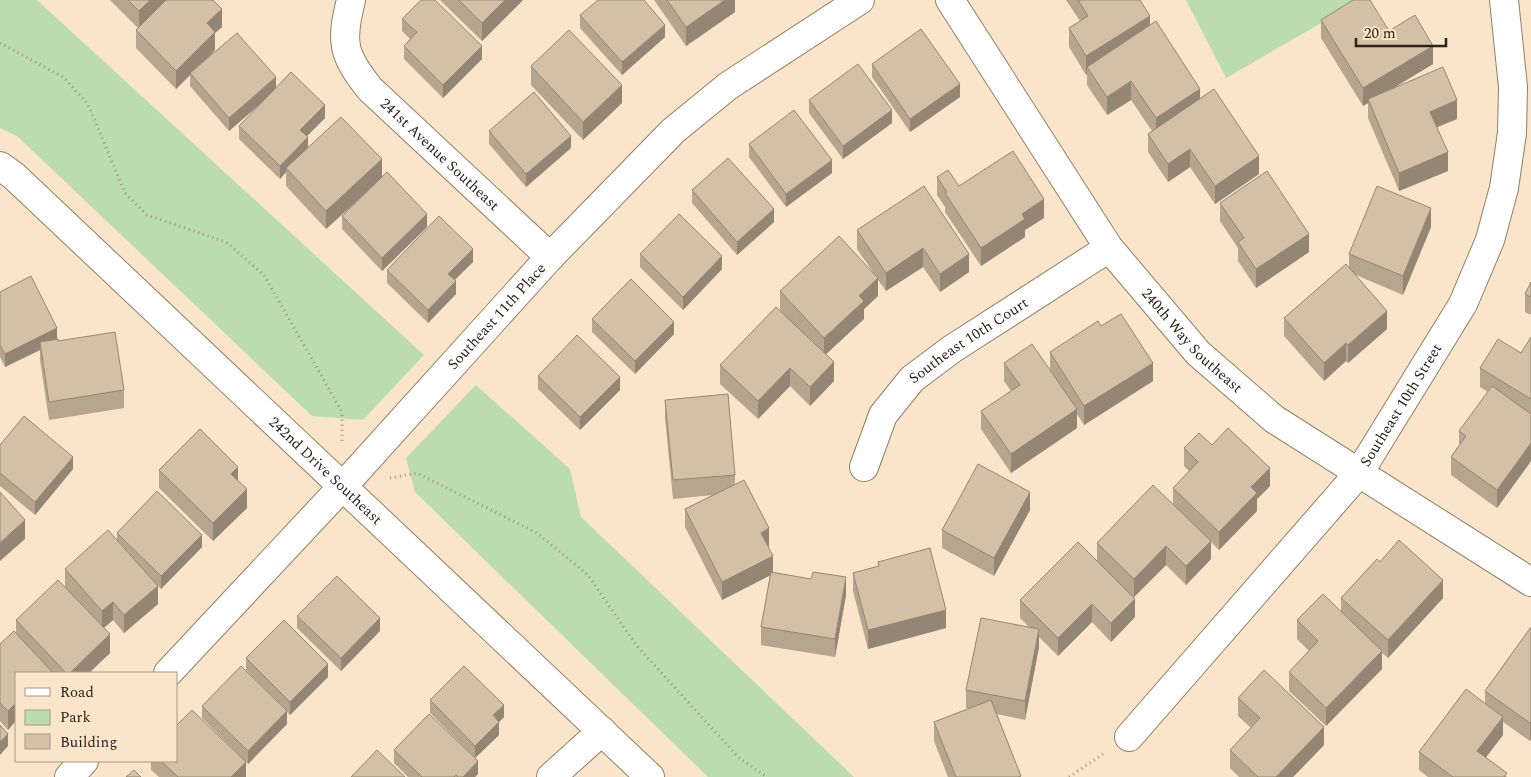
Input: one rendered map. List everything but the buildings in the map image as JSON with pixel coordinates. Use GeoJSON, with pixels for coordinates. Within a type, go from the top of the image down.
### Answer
{"type":"FeatureCollection","features":[{"type":"Feature","properties":{"kind":"street","name":"241st Avenue Southeast"},"geometry":{"type":"LineString","coordinates":[[350,0],[345,22],[345,42],[351,65],[370,89],[550,257]]}},
{"type":"Feature","properties":{"kind":"street","name":"Southeast 11th Place"},"geometry":{"type":"LineString","coordinates":[[169,672],[343,486],[550,257],[673,131],[728,86],[860,0]]}},
{"type":"Feature","properties":{"kind":"street","name":"240th Way Southeast"},"geometry":{"type":"LineString","coordinates":[[950,0],[1109,248],[1198,353],[1274,419],[1531,582]]}},
{"type":"Feature","properties":{"kind":"street","name":"Southeast 10th Street"},"geometry":{"type":"LineString","coordinates":[[1129,737],[1359,473],[1463,304],[1490,240],[1504,188],[1512,133],[1513,87],[1504,0]]}},
{"type":"Feature","properties":{"kind":"street","name":"242nd Drive Southeast"},"geometry":{"type":"LineString","coordinates":[[0,166],[14,176],[650,777]]}},
{"type":"Feature","properties":{"kind":"street","name":"Southeast 10th Court"},"geometry":{"type":"LineString","coordinates":[[864,467],[883,415],[912,379],[952,349],[1109,248]]}},
{"type":"Feature","properties":{"kind":"street"},"geometry":{"type":"LineString","coordinates":[[551,777],[602,731]]}},
{"type":"Feature","properties":{"kind":"street"},"geometry":{"type":"LineString","coordinates":[[69,777],[83,762]]}},
{"type":"Feature","properties":{"kind":"path"},"geometry":{"type":"LineString","coordinates":[[1069,777],[1129,737]]}},
{"type":"Feature","properties":{"kind":"green space"},"geometry":{"type":"Polygon","coordinates":[[[0,0],[37,0],[424,355],[363,420],[312,416],[17,136],[0,128],[0,0]]]}},
{"type":"Feature","properties":{"kind":"green space"},"geometry":{"type":"Polygon","coordinates":[[[1186,0],[1361,0],[1226,78],[1186,0]]]}},
{"type":"Feature","properties":{"kind":"green space"},"geometry":{"type":"Polygon","coordinates":[[[476,385],[570,469],[581,517],[854,777],[708,777],[415,492],[406,458],[476,385]]]}}]}
